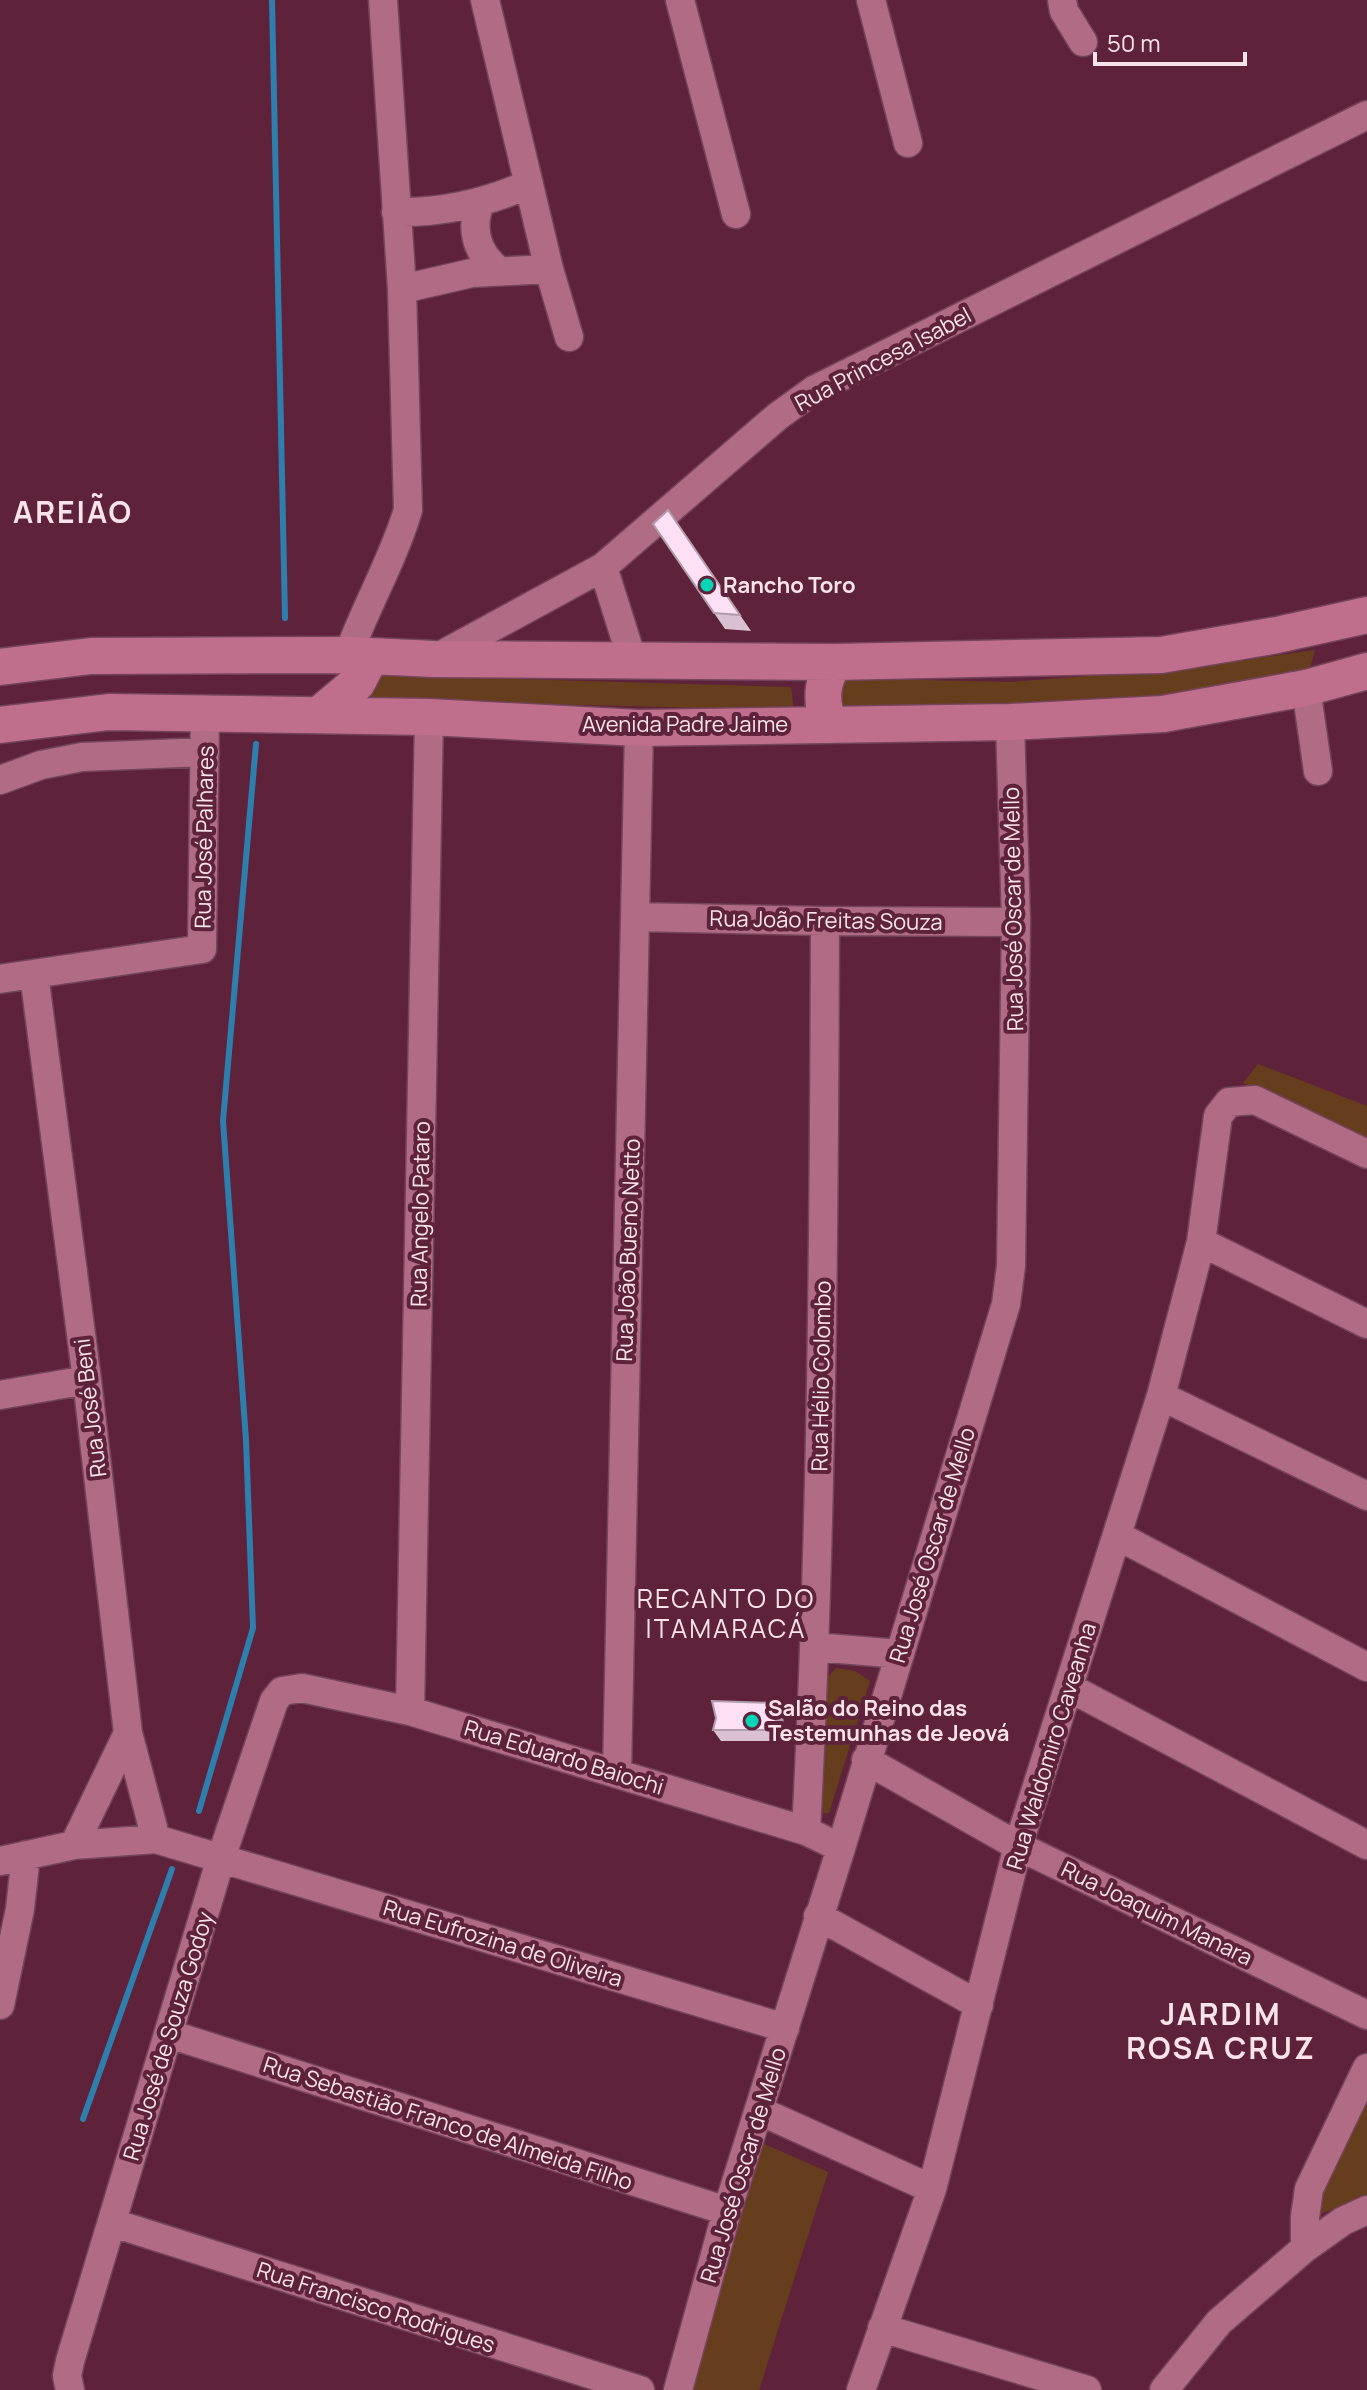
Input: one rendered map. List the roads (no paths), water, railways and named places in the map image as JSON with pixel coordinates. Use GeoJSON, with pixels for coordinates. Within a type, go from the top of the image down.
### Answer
{"type":"FeatureCollection","features":[{"type":"Feature","properties":{"kind":"main road"},"geometry":{"type":"LineString","coordinates":[[0,667],[91,656],[835,662],[1161,655],[1354,619],[1353,647],[1360,672]]}},
{"type":"Feature","properties":{"kind":"main road"},"geometry":{"type":"LineString","coordinates":[[319,715],[357,683],[360,656]]}},
{"type":"Feature","properties":{"kind":"main road"},"geometry":{"type":"LineString","coordinates":[[829,723],[823,692],[824,682],[835,662]]}},
{"type":"Feature","properties":{"kind":"main road","name":"Avenida Padre Jaime"},"geometry":{"type":"LineString","coordinates":[[0,725],[109,712],[429,717],[639,728],[1010,722],[1163,714],[1306,688],[1360,672]]}},
{"type":"Feature","properties":{"kind":"street"},"geometry":{"type":"LineString","coordinates":[[360,656],[364,612],[400,536],[408,510],[402,289],[383,0]]}},
{"type":"Feature","properties":{"kind":"street"},"geometry":{"type":"LineString","coordinates":[[485,0],[549,269],[569,337]]}},
{"type":"Feature","properties":{"kind":"street"},"geometry":{"type":"LineString","coordinates":[[680,0],[736,214]]}},
{"type":"Feature","properties":{"kind":"street"},"geometry":{"type":"LineString","coordinates":[[871,0],[908,143]]}},
{"type":"Feature","properties":{"kind":"street"},"geometry":{"type":"LineString","coordinates":[[1062,0],[1064,11],[1083,42]]}},
{"type":"Feature","properties":{"kind":"street","name":"Rua Princesa Isabel"},"geometry":{"type":"LineString","coordinates":[[434,659],[603,567],[778,416],[814,390],[1367,115]]}},
{"type":"Feature","properties":{"kind":"street"},"geometry":{"type":"LineString","coordinates":[[396,212],[436,211],[480,203],[529,184]]}},
{"type":"Feature","properties":{"kind":"street"},"geometry":{"type":"LineString","coordinates":[[480,203],[474,222],[477,243],[482,254],[498,270]]}},
{"type":"Feature","properties":{"kind":"street"},"geometry":{"type":"LineString","coordinates":[[402,289],[437,279],[498,270],[549,269]]}},
{"type":"Feature","properties":{"kind":"street"},"geometry":{"type":"LineString","coordinates":[[603,567],[632,659]]}},
{"type":"Feature","properties":{"kind":"street"},"geometry":{"type":"LineString","coordinates":[[1306,688],[1318,771]]}},
{"type":"Feature","properties":{"kind":"street","name":"Rua José Palhares"},"geometry":{"type":"LineString","coordinates":[[0,979],[202,949],[205,712]]}},
{"type":"Feature","properties":{"kind":"street","name":"Rua Angelo Pataro"},"geometry":{"type":"LineString","coordinates":[[410,1711],[429,717]]}},
{"type":"Feature","properties":{"kind":"street","name":"Rua José Oscar de Mello"},"geometry":{"type":"LineString","coordinates":[[678,2390],[727,2211],[1006,1304],[1011,1266],[1016,922],[1010,722]]}},
{"type":"Feature","properties":{"kind":"street","name":"Rua João Bueno Netto"},"geometry":{"type":"LineString","coordinates":[[617,1772],[639,728]]}},
{"type":"Feature","properties":{"kind":"street"},"geometry":{"type":"LineString","coordinates":[[0,780],[41,765],[82,757],[205,752]]}},
{"type":"Feature","properties":{"kind":"street","name":"Rua João Freitas Souza"},"geometry":{"type":"LineString","coordinates":[[636,917],[1016,922]]}},
{"type":"Feature","properties":{"kind":"street","name":"Rua Hélio Colombo"},"geometry":{"type":"LineString","coordinates":[[806,1831],[815,1647],[824,1212],[825,921]]}},
{"type":"Feature","properties":{"kind":"street","name":"Rua José Beni"},"geometry":{"type":"LineString","coordinates":[[34,974],[87,1380],[128,1733],[156,1839]]}},
{"type":"Feature","properties":{"kind":"street","name":"Rua Waldomiro Caveanha"},"geometry":{"type":"LineString","coordinates":[[861,2390],[932,2189],[1018,1846],[1161,1396],[1201,1242],[1218,1116],[1229,1102],[1255,1100],[1367,1154]]}},
{"type":"Feature","properties":{"kind":"street"},"geometry":{"type":"LineString","coordinates":[[1201,1242],[1367,1324]]}},
{"type":"Feature","properties":{"kind":"street"},"geometry":{"type":"LineString","coordinates":[[0,1395],[87,1380]]}},
{"type":"Feature","properties":{"kind":"street"},"geometry":{"type":"LineString","coordinates":[[1161,1396],[1367,1496]]}},
{"type":"Feature","properties":{"kind":"street"},"geometry":{"type":"LineString","coordinates":[[1118,1536],[1367,1667]]}},
{"type":"Feature","properties":{"kind":"street"},"geometry":{"type":"LineString","coordinates":[[815,1647],[900,1654]]}},
{"type":"Feature","properties":{"kind":"street","name":"Rua Eduardo Baiochi"},"geometry":{"type":"LineString","coordinates":[[282,1691],[302,1688],[410,1711],[806,1831],[841,1848]]}},
{"type":"Feature","properties":{"kind":"street"},"geometry":{"type":"LineString","coordinates":[[1070,1688],[1367,1845]]}},
{"type":"Feature","properties":{"kind":"street","name":"Rua José de Souza Godoy"},"geometry":{"type":"LineString","coordinates":[[69,2388],[70,2361],[221,1858],[274,1701],[282,1691]]}},
{"type":"Feature","properties":{"kind":"street"},"geometry":{"type":"LineString","coordinates":[[74,1845],[128,1733]]}},
{"type":"Feature","properties":{"kind":"street","name":"Rua Joaquim Manara"},"geometry":{"type":"LineString","coordinates":[[866,1760],[1018,1846],[1367,2015]]}},
{"type":"Feature","properties":{"kind":"street"},"geometry":{"type":"LineString","coordinates":[[0,2005],[20,1909],[13,1858],[74,1845],[156,1839]]}},
{"type":"Feature","properties":{"kind":"street","name":"Rua Eufrozina de Oliveira"},"geometry":{"type":"LineString","coordinates":[[156,1839],[785,2028]]}},
{"type":"Feature","properties":{"kind":"street"},"geometry":{"type":"LineString","coordinates":[[818,1916],[979,2005]]}},
{"type":"Feature","properties":{"kind":"street","name":"Rua Sebastião Franco de Almeida Filho"},"geometry":{"type":"LineString","coordinates":[[169,2034],[727,2211]]}},
{"type":"Feature","properties":{"kind":"street"},"geometry":{"type":"LineString","coordinates":[[1305,2248],[1309,2189],[1367,2068]]}},
{"type":"Feature","properties":{"kind":"street"},"geometry":{"type":"LineString","coordinates":[[760,2111],[932,2189]]}},
{"type":"Feature","properties":{"kind":"street"},"geometry":{"type":"LineString","coordinates":[[1164,2390],[1219,2322],[1305,2248],[1343,2221],[1367,2210]]}},
{"type":"Feature","properties":{"kind":"street","name":"Rua Francisco Rodrigues"},"geometry":{"type":"LineString","coordinates":[[113,2223],[640,2390]]}},
{"type":"Feature","properties":{"kind":"street"},"geometry":{"type":"LineString","coordinates":[[882,2328],[1087,2390]]}},
{"type":"Feature","properties":{"kind":"waterway"},"geometry":{"type":"LineString","coordinates":[[272,0],[285,618]]}},
{"type":"Feature","properties":{"kind":"waterway"},"geometry":{"type":"LineString","coordinates":[[199,1811],[253,1628],[246,1440],[223,1121],[256,744]]}},
{"type":"Feature","properties":{"kind":"waterway"},"geometry":{"type":"LineString","coordinates":[[83,2119],[172,1869]]}},
{"type":"Feature","properties":{"kind":"place","name":"Rancho Toro"},"geometry":{"type":"Point","coordinates":[707,585]}},
{"type":"Feature","properties":{"kind":"place","name":"Salão do Reino das Testemunhas de Jeová"},"geometry":{"type":"Point","coordinates":[752,1721]}},
{"type":"Feature","properties":{"kind":"district","name":"AREIÃO"},"geometry":{"type":"Point","coordinates":[73,511]}},
{"type":"Feature","properties":{"kind":"district","name":"RECANTO DO ITAMARACÁ"},"geometry":{"type":"Point","coordinates":[726,1613]}},
{"type":"Feature","properties":{"kind":"district","name":"JARDIM ROSA CRUZ"},"geometry":{"type":"Point","coordinates":[1221,2030]}}]}
